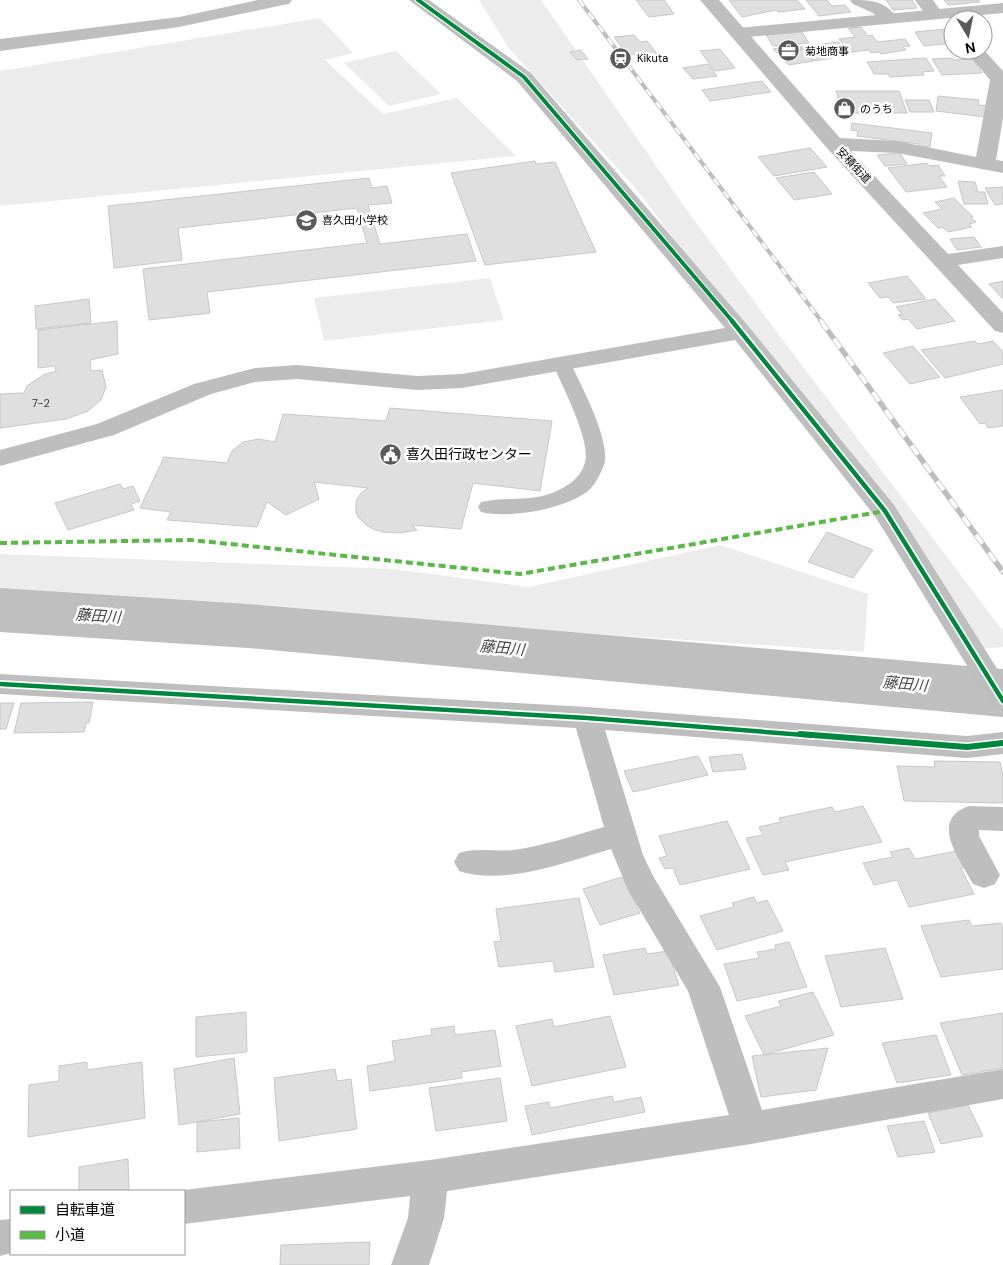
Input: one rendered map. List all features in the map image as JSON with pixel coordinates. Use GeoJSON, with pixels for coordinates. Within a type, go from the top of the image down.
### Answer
{"type":"FeatureCollection","features":[{"type":"Feature","properties":{"kind":"street"},"geometry":{"type":"LineString","coordinates":[[0,45],[179,22],[283,0]]}},
{"type":"Feature","properties":{"kind":"street"},"geometry":{"type":"LineString","coordinates":[[418,0],[524,77],[741,332],[885,511],[959,627],[1003,701]]}},
{"type":"Feature","properties":{"kind":"street","name":"安積街道"},"geometry":{"type":"LineString","coordinates":[[709,0],[834,144],[1003,326]]}},
{"type":"Feature","properties":{"kind":"street"},"geometry":{"type":"LineString","coordinates":[[859,0],[879,9],[888,18]]}},
{"type":"Feature","properties":{"kind":"street"},"geometry":{"type":"LineString","coordinates":[[738,33],[1003,8]]}},
{"type":"Feature","properties":{"kind":"street"},"geometry":{"type":"LineString","coordinates":[[834,144],[897,147],[994,166],[1000,80],[983,60]]}},
{"type":"Feature","properties":{"kind":"street"},"geometry":{"type":"LineString","coordinates":[[942,261],[1003,252]]}},
{"type":"Feature","properties":{"kind":"street"},"geometry":{"type":"LineString","coordinates":[[0,458],[104,430],[194,391],[221,382],[254,375],[282,371],[321,371],[433,383],[482,379],[741,332]]}},
{"type":"Feature","properties":{"kind":"street"},"geometry":{"type":"LineString","coordinates":[[0,684],[587,718],[967,747],[1003,743]]}},
{"type":"Feature","properties":{"kind":"street"},"geometry":{"type":"LineString","coordinates":[[587,718],[628,855],[639,881],[704,987],[751,1128]]}},
{"type":"Feature","properties":{"kind":"street"},"geometry":{"type":"LineString","coordinates":[[984,875],[964,836],[963,823],[970,818],[1003,819]]}},
{"type":"Feature","properties":{"kind":"street"},"geometry":{"type":"LineString","coordinates":[[470,862],[513,862],[556,853],[622,834]]}},
{"type":"Feature","properties":{"kind":"street"},"geometry":{"type":"LineString","coordinates":[[185,1207],[430,1177],[751,1128],[1003,1084]]}},
{"type":"Feature","properties":{"kind":"street"},"geometry":{"type":"LineString","coordinates":[[410,1265],[426,1218],[430,1177]]}},
{"type":"Feature","properties":{"kind":"lane"},"geometry":{"type":"LineString","coordinates":[[488,507],[525,506],[553,500],[582,486],[595,462],[594,446],[586,418],[562,364]]}},
{"type":"Feature","properties":{"kind":"shaded area"},"geometry":{"type":"Polygon","coordinates":[[[479,0],[541,0],[686,209],[1003,631],[1003,647],[969,650],[746,336],[638,191],[508,47],[479,0]]]}},
{"type":"Feature","properties":{"kind":"shaded area"},"geometry":{"type":"Polygon","coordinates":[[[320,18],[353,53],[325,60],[383,114],[457,98],[516,156],[0,206],[0,71],[320,18]]]}},
{"type":"Feature","properties":{"kind":"shaded area"},"geometry":{"type":"Polygon","coordinates":[[[396,51],[441,94],[389,106],[344,63],[396,51]]]}},
{"type":"Feature","properties":{"kind":"shaded area"},"geometry":{"type":"Polygon","coordinates":[[[490,278],[504,320],[324,341],[314,298],[490,278]]]}},
{"type":"Feature","properties":{"kind":"shaded area"},"geometry":{"type":"Polygon","coordinates":[[[720,545],[868,594],[864,652],[0,593],[0,554],[394,569],[529,587],[720,545]]]}},
{"type":"Feature","properties":{"kind":"building"},"geometry":{"type":"Polygon","coordinates":[[[636,0],[664,0],[674,14],[649,17],[636,0]]]}},
{"type":"Feature","properties":{"kind":"building"},"geometry":{"type":"Polygon","coordinates":[[[729,0],[797,0],[805,9],[778,12],[776,10],[742,17],[729,0]]]}},
{"type":"Feature","properties":{"kind":"building"},"geometry":{"type":"Polygon","coordinates":[[[806,0],[827,0],[832,6],[845,5],[851,12],[819,16],[806,0]]]}},
{"type":"Feature","properties":{"kind":"building"},"geometry":{"type":"Polygon","coordinates":[[[886,0],[912,0],[917,8],[893,10],[886,0]]]}},
{"type":"Feature","properties":{"kind":"building"},"geometry":{"type":"Polygon","coordinates":[[[944,0],[978,0],[980,2],[948,5],[944,0]]]}},
{"type":"Feature","properties":{"kind":"building"},"geometry":{"type":"Polygon","coordinates":[[[861,27],[868,36],[872,35],[877,42],[905,39],[910,46],[903,47],[906,50],[881,54],[879,52],[871,53],[869,50],[850,52],[839,39],[855,37],[848,28],[861,27]]]}},
{"type":"Feature","properties":{"kind":"building"},"geometry":{"type":"Polygon","coordinates":[[[943,29],[943,44],[924,46],[915,32],[943,29]]]}},
{"type":"Feature","properties":{"kind":"building"},"geometry":{"type":"Polygon","coordinates":[[[802,32],[809,43],[773,46],[766,35],[802,32]]]}},
{"type":"Feature","properties":{"kind":"building"},"geometry":{"type":"Polygon","coordinates":[[[634,35],[640,42],[647,41],[658,55],[645,56],[643,53],[627,55],[614,37],[634,35]]]}},
{"type":"Feature","properties":{"kind":"building"},"geometry":{"type":"Polygon","coordinates":[[[838,42],[850,55],[814,61],[800,47],[838,42]]]}},
{"type":"Feature","properties":{"kind":"building"},"geometry":{"type":"Polygon","coordinates":[[[797,45],[813,61],[789,65],[773,49],[797,45]]]}},
{"type":"Feature","properties":{"kind":"building"},"geometry":{"type":"Polygon","coordinates":[[[720,49],[735,68],[715,71],[700,51],[720,49]]]}},
{"type":"Feature","properties":{"kind":"building"},"geometry":{"type":"Polygon","coordinates":[[[581,50],[588,59],[577,60],[570,52],[581,50]]]}},
{"type":"Feature","properties":{"kind":"building"},"geometry":{"type":"Polygon","coordinates":[[[926,58],[934,71],[922,72],[924,75],[890,77],[888,74],[874,74],[867,62],[926,58]]]}},
{"type":"Feature","properties":{"kind":"building"},"geometry":{"type":"Polygon","coordinates":[[[932,59],[974,60],[982,73],[942,75],[932,59]]]}},
{"type":"Feature","properties":{"kind":"building"},"geometry":{"type":"Polygon","coordinates":[[[708,64],[717,76],[693,79],[683,68],[708,64]]]}},
{"type":"Feature","properties":{"kind":"building"},"geometry":{"type":"Polygon","coordinates":[[[762,81],[771,92],[710,101],[702,90],[762,81]]]}},
{"type":"Feature","properties":{"kind":"building"},"geometry":{"type":"Polygon","coordinates":[[[836,91],[899,91],[907,113],[843,113],[836,91]]]}},
{"type":"Feature","properties":{"kind":"building"},"geometry":{"type":"Polygon","coordinates":[[[938,96],[979,100],[978,105],[987,106],[986,117],[936,111],[938,96]]]}},
{"type":"Feature","properties":{"kind":"building"},"geometry":{"type":"Polygon","coordinates":[[[905,100],[929,100],[934,112],[910,112],[905,100]]]}},
{"type":"Feature","properties":{"kind":"building"},"geometry":{"type":"Polygon","coordinates":[[[852,123],[932,133],[930,147],[857,136],[858,131],[851,130],[852,123]]]}},
{"type":"Feature","properties":{"kind":"building"},"geometry":{"type":"Polygon","coordinates":[[[810,148],[827,167],[774,176],[758,157],[810,148]]]}},
{"type":"Feature","properties":{"kind":"building"},"geometry":{"type":"Polygon","coordinates":[[[900,153],[907,164],[885,166],[877,155],[900,153]]]}},
{"type":"Feature","properties":{"kind":"building"},"geometry":{"type":"Polygon","coordinates":[[[535,161],[536,164],[555,162],[596,252],[485,265],[451,173],[535,161]]]}},
{"type":"Feature","properties":{"kind":"building"},"geometry":{"type":"Polygon","coordinates":[[[927,163],[929,166],[938,165],[945,176],[939,176],[947,187],[906,192],[888,168],[927,163]]]}},
{"type":"Feature","properties":{"kind":"building"},"geometry":{"type":"Polygon","coordinates":[[[814,172],[832,194],[794,200],[776,178],[814,172]]]}},
{"type":"Feature","properties":{"kind":"building"},"geometry":{"type":"Polygon","coordinates":[[[369,178],[372,188],[387,186],[392,203],[368,205],[380,244],[467,234],[476,261],[207,292],[210,313],[149,320],[143,269],[367,243],[357,208],[178,228],[182,260],[114,268],[108,206],[369,178]]]}},
{"type":"Feature","properties":{"kind":"building"},"geometry":{"type":"Polygon","coordinates":[[[958,181],[975,182],[978,192],[985,192],[988,204],[964,204],[958,181]]]}},
{"type":"Feature","properties":{"kind":"building"},"geometry":{"type":"Polygon","coordinates":[[[1003,187],[1003,204],[995,205],[985,188],[1003,187]]]}},
{"type":"Feature","properties":{"kind":"building"},"geometry":{"type":"Polygon","coordinates":[[[954,198],[976,222],[969,224],[972,227],[948,232],[942,227],[938,228],[923,213],[942,209],[935,202],[954,198]]]}},
{"type":"Feature","properties":{"kind":"building"},"geometry":{"type":"Polygon","coordinates":[[[974,237],[981,247],[957,250],[950,239],[974,237]]]}},
{"type":"Feature","properties":{"kind":"building"},"geometry":{"type":"Polygon","coordinates":[[[907,276],[926,299],[893,303],[888,297],[880,298],[868,283],[907,276]]]}},
{"type":"Feature","properties":{"kind":"building"},"geometry":{"type":"Polygon","coordinates":[[[1003,281],[1003,299],[989,284],[1003,281]]]}},
{"type":"Feature","properties":{"kind":"building"},"geometry":{"type":"Polygon","coordinates":[[[89,299],[91,323],[36,329],[35,306],[89,299]]]}},
{"type":"Feature","properties":{"kind":"building"},"geometry":{"type":"Polygon","coordinates":[[[935,299],[955,321],[917,329],[908,319],[903,320],[898,315],[902,314],[896,307],[935,299]]]}},
{"type":"Feature","properties":{"kind":"building"},"geometry":{"type":"Polygon","coordinates":[[[117,321],[118,354],[90,360],[91,371],[102,370],[106,387],[101,400],[88,411],[66,419],[0,428],[0,394],[24,393],[27,386],[43,375],[56,371],[55,366],[38,368],[38,330],[117,321]]]}},
{"type":"Feature","properties":{"kind":"building"},"geometry":{"type":"Polygon","coordinates":[[[975,341],[978,344],[993,341],[1003,352],[1003,364],[945,378],[921,350],[975,341]]]}},
{"type":"Feature","properties":{"kind":"building"},"geometry":{"type":"Polygon","coordinates":[[[913,346],[940,377],[910,384],[883,353],[913,346]]]}},
{"type":"Feature","properties":{"kind":"building"},"geometry":{"type":"Polygon","coordinates":[[[1003,390],[1003,426],[988,428],[985,423],[980,424],[960,397],[1003,390]]]}},
{"type":"Feature","properties":{"kind":"building"},"geometry":{"type":"Polygon","coordinates":[[[390,408],[552,421],[540,491],[473,483],[461,529],[412,525],[417,530],[400,533],[383,532],[373,529],[359,518],[356,513],[356,501],[361,493],[368,488],[314,482],[319,499],[286,515],[267,502],[257,527],[167,520],[171,512],[140,508],[164,457],[227,463],[232,451],[243,442],[259,439],[275,442],[283,414],[386,421],[390,408]]]}},
{"type":"Feature","properties":{"kind":"building"},"geometry":{"type":"Polygon","coordinates":[[[120,484],[123,489],[133,486],[140,501],[131,504],[134,510],[68,530],[55,503],[120,484]]]}},
{"type":"Feature","properties":{"kind":"building"},"geometry":{"type":"Polygon","coordinates":[[[827,532],[873,550],[853,578],[808,562],[827,532]]]}},
{"type":"Feature","properties":{"kind":"building"},"geometry":{"type":"Polygon","coordinates":[[[93,702],[89,723],[86,723],[84,732],[14,733],[21,703],[93,702]]]}},
{"type":"Feature","properties":{"kind":"building"},"geometry":{"type":"Polygon","coordinates":[[[0,703],[14,703],[6,729],[0,729],[0,703]]]}},
{"type":"Feature","properties":{"kind":"building"},"geometry":{"type":"Polygon","coordinates":[[[742,754],[746,769],[713,772],[709,757],[742,754]]]}},
{"type":"Feature","properties":{"kind":"building"},"geometry":{"type":"Polygon","coordinates":[[[698,756],[708,775],[633,792],[624,771],[698,756]]]}},
{"type":"Feature","properties":{"kind":"building"},"geometry":{"type":"Polygon","coordinates":[[[934,761],[1000,762],[1003,776],[1003,803],[904,801],[897,766],[935,767],[934,761]]]}},
{"type":"Feature","properties":{"kind":"building"},"geometry":{"type":"Polygon","coordinates":[[[863,806],[882,842],[785,862],[789,870],[763,875],[746,838],[763,835],[759,827],[781,822],[779,818],[832,807],[835,812],[863,806]]]}},
{"type":"Feature","properties":{"kind":"building"},"geometry":{"type":"Polygon","coordinates":[[[727,821],[750,869],[680,885],[673,868],[665,869],[659,858],[667,856],[659,836],[727,821]]]}},
{"type":"Feature","properties":{"kind":"building"},"geometry":{"type":"Polygon","coordinates":[[[909,848],[915,859],[957,851],[965,867],[961,868],[974,894],[909,907],[897,880],[874,885],[863,863],[893,857],[890,852],[909,848]]]}},
{"type":"Feature","properties":{"kind":"building"},"geometry":{"type":"Polygon","coordinates":[[[622,877],[640,913],[600,925],[583,889],[622,877]]]}},
{"type":"Feature","properties":{"kind":"building"},"geometry":{"type":"Polygon","coordinates":[[[754,897],[757,903],[767,900],[783,931],[717,950],[700,916],[734,907],[732,903],[754,897]]]}},
{"type":"Feature","properties":{"kind":"building"},"geometry":{"type":"Polygon","coordinates":[[[579,898],[594,967],[555,972],[553,961],[499,967],[494,942],[501,941],[496,909],[579,898]]]}},
{"type":"Feature","properties":{"kind":"building"},"geometry":{"type":"Polygon","coordinates":[[[969,920],[972,926],[1001,923],[1003,927],[1003,969],[941,977],[921,926],[969,920]]]}},
{"type":"Feature","properties":{"kind":"building"},"geometry":{"type":"Polygon","coordinates":[[[789,942],[807,987],[737,1001],[724,964],[759,958],[757,952],[776,949],[775,945],[789,942]]]}},
{"type":"Feature","properties":{"kind":"building"},"geometry":{"type":"Polygon","coordinates":[[[645,948],[647,954],[668,951],[679,985],[614,995],[603,955],[645,948]]]}},
{"type":"Feature","properties":{"kind":"building"},"geometry":{"type":"Polygon","coordinates":[[[885,948],[903,999],[841,1007],[825,956],[885,948]]]}},
{"type":"Feature","properties":{"kind":"building"},"geometry":{"type":"Polygon","coordinates":[[[813,992],[834,1035],[764,1055],[745,1016],[781,1006],[778,1001],[813,992]]]}},
{"type":"Feature","properties":{"kind":"building"},"geometry":{"type":"Polygon","coordinates":[[[246,1012],[247,1052],[196,1057],[196,1017],[246,1012]]]}},
{"type":"Feature","properties":{"kind":"building"},"geometry":{"type":"Polygon","coordinates":[[[1003,1013],[1003,1068],[962,1075],[940,1023],[1003,1013]]]}},
{"type":"Feature","properties":{"kind":"building"},"geometry":{"type":"Polygon","coordinates":[[[610,1016],[626,1067],[532,1086],[516,1026],[552,1019],[554,1027],[610,1016]]]}},
{"type":"Feature","properties":{"kind":"building"},"geometry":{"type":"Polygon","coordinates":[[[454,1026],[455,1035],[495,1030],[501,1066],[461,1072],[462,1078],[370,1091],[367,1066],[395,1061],[392,1041],[432,1035],[431,1029],[454,1026]]]}},
{"type":"Feature","properties":{"kind":"building"},"geometry":{"type":"Polygon","coordinates":[[[936,1035],[951,1075],[897,1083],[882,1043],[936,1035]]]}},
{"type":"Feature","properties":{"kind":"building"},"geometry":{"type":"Polygon","coordinates":[[[828,1048],[816,1090],[761,1097],[752,1056],[828,1048]]]}},
{"type":"Feature","properties":{"kind":"building"},"geometry":{"type":"Polygon","coordinates":[[[234,1058],[240,1114],[179,1125],[174,1069],[234,1058]]]}},
{"type":"Feature","properties":{"kind":"building"},"geometry":{"type":"Polygon","coordinates":[[[87,1062],[87,1070],[142,1062],[145,1118],[28,1137],[29,1085],[59,1081],[59,1066],[87,1062]]]}},
{"type":"Feature","properties":{"kind":"building"},"geometry":{"type":"Polygon","coordinates":[[[335,1069],[337,1081],[351,1079],[357,1129],[279,1141],[274,1078],[335,1069]]]}},
{"type":"Feature","properties":{"kind":"building"},"geometry":{"type":"Polygon","coordinates":[[[500,1078],[507,1121],[436,1131],[429,1088],[500,1078]]]}},
{"type":"Feature","properties":{"kind":"building"},"geometry":{"type":"Polygon","coordinates":[[[612,1096],[614,1102],[641,1097],[645,1112],[532,1135],[525,1106],[549,1102],[550,1108],[612,1096]]]}},
{"type":"Feature","properties":{"kind":"building"},"geometry":{"type":"Polygon","coordinates":[[[968,1105],[983,1136],[941,1144],[928,1113],[968,1105]]]}},
{"type":"Feature","properties":{"kind":"building"},"geometry":{"type":"Polygon","coordinates":[[[239,1118],[240,1148],[197,1152],[197,1122],[239,1118]]]}},
{"type":"Feature","properties":{"kind":"building"},"geometry":{"type":"Polygon","coordinates":[[[924,1121],[935,1152],[898,1157],[887,1126],[924,1121]]]}},
{"type":"Feature","properties":{"kind":"building"},"geometry":{"type":"Polygon","coordinates":[[[128,1159],[129,1190],[79,1190],[79,1167],[128,1159]]]}},
{"type":"Feature","properties":{"kind":"building"},"geometry":{"type":"Polygon","coordinates":[[[370,1242],[369,1265],[280,1265],[281,1245],[370,1242]]]}},
{"type":"Feature","properties":{"kind":"waterway","name":"藤田川"},"geometry":{"type":"LineString","coordinates":[[0,610],[248,626],[1003,693]]}},
{"type":"Feature","properties":{"kind":"railway"},"geometry":{"type":"LineString","coordinates":[[579,0],[822,322]]}},
{"type":"Feature","properties":{"kind":"railway"},"geometry":{"type":"LineString","coordinates":[[821,321],[1003,572]]}},
{"type":"Feature","properties":{"kind":"marked path"},"geometry":{"type":"LineString","coordinates":[[0,543],[191,540],[520,574],[885,511]]}},
{"type":"Feature","properties":{"kind":"cycle path"},"geometry":{"type":"LineString","coordinates":[[418,0],[524,77],[741,332],[885,511],[1003,701]]}},
{"type":"Feature","properties":{"kind":"cycle path"},"geometry":{"type":"LineString","coordinates":[[0,684],[587,718],[967,747],[1003,743]]}},
{"type":"Feature","properties":{"kind":"place","name":"菊地商事"},"geometry":{"type":"Point","coordinates":[789,51]}},
{"type":"Feature","properties":{"kind":"place","name":"Kikuta"},"geometry":{"type":"Point","coordinates":[621,58]}},
{"type":"Feature","properties":{"kind":"place","name":"のうち"},"geometry":{"type":"Point","coordinates":[844,109]}},
{"type":"Feature","properties":{"kind":"place","name":"喜久田小学校"},"geometry":{"type":"Point","coordinates":[306,220]}},
{"type":"Feature","properties":{"kind":"place","name":"喜久田行政センター"},"geometry":{"type":"Point","coordinates":[390,454]}}]}
